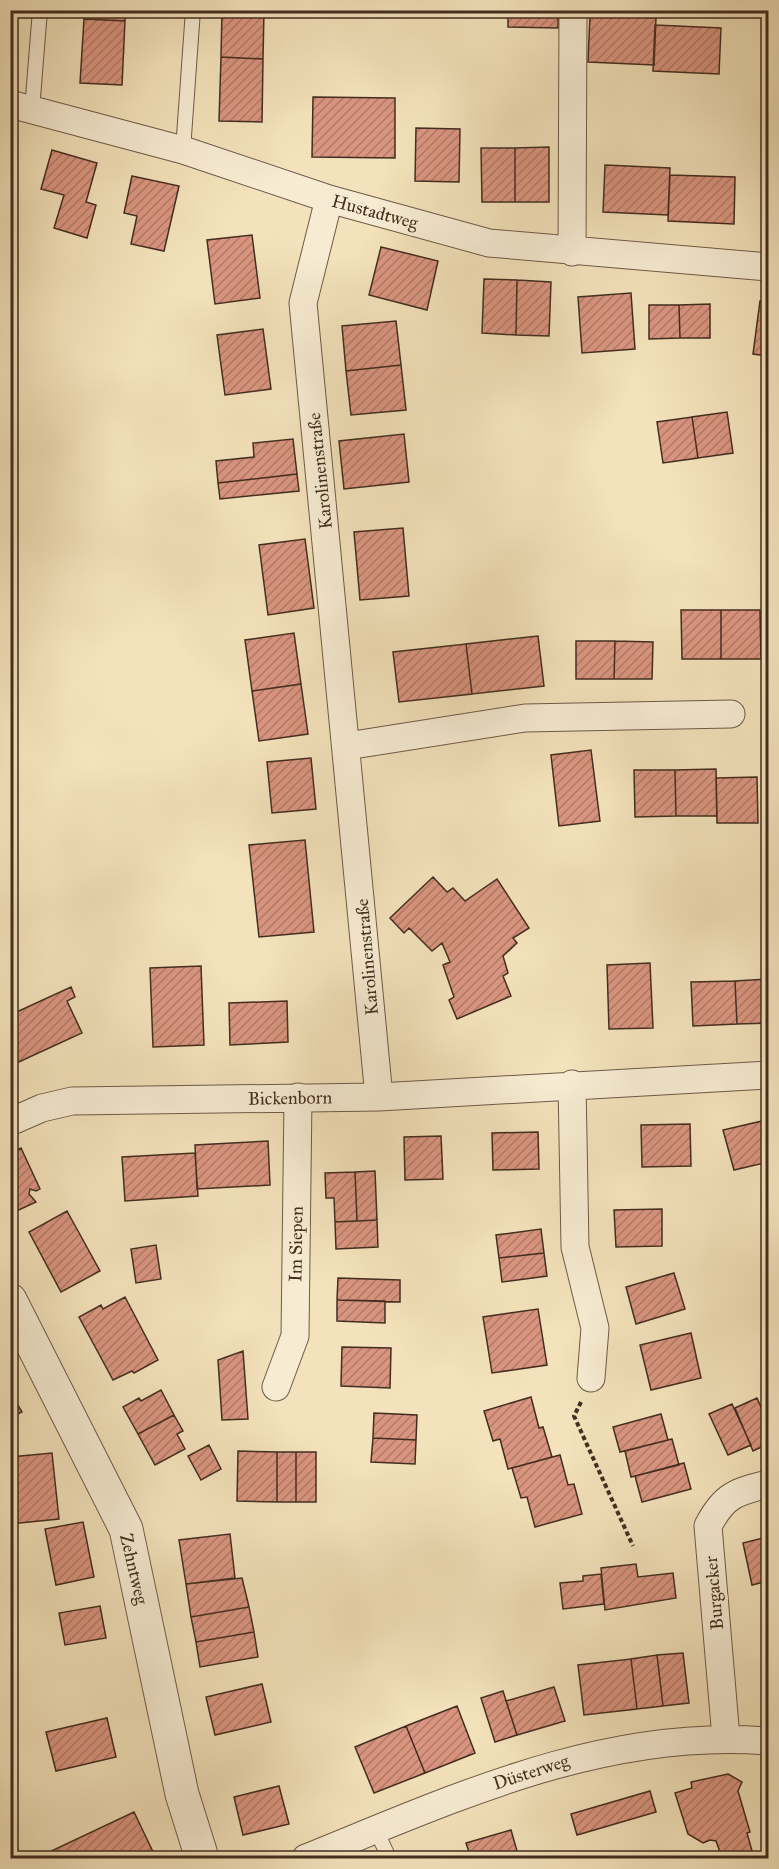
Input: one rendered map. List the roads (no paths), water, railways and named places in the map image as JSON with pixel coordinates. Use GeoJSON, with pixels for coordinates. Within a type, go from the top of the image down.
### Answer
{"type":"FeatureCollection","features":[{"type":"Feature","properties":{"kind":"street"},"geometry":{"type":"LineString","coordinates":[[572,252],[573,10]]}},
{"type":"Feature","properties":{"kind":"street","name":"Hustadtweg"},"geometry":{"type":"LineString","coordinates":[[21,107],[183,150],[329,199],[489,243],[572,252],[768,267]]}},
{"type":"Feature","properties":{"kind":"street","name":"Karolinenstraße"},"geometry":{"type":"LineString","coordinates":[[329,199],[303,303],[379,1097]]}},
{"type":"Feature","properties":{"kind":"street"},"geometry":{"type":"LineString","coordinates":[[347,746],[525,718],[731,714]]}},
{"type":"Feature","properties":{"kind":"street","name":"Bickenborn"},"geometry":{"type":"LineString","coordinates":[[10,1122],[42,1108],[72,1101],[379,1097],[572,1084],[768,1075]]}},
{"type":"Feature","properties":{"kind":"street"},"geometry":{"type":"LineString","coordinates":[[572,1084],[575,1247],[595,1328],[591,1378]]}},
{"type":"Feature","properties":{"kind":"street","name":"Im Siepen"},"geometry":{"type":"LineString","coordinates":[[276,1387],[295,1336],[298,1097]]}},
{"type":"Feature","properties":{"kind":"street","name":"Zehntweg"},"geometry":{"type":"LineString","coordinates":[[10,1300],[126,1529],[182,1794],[202,1858]]}},
{"type":"Feature","properties":{"kind":"street","name":"Burgacker"},"geometry":{"type":"LineString","coordinates":[[726,1738],[708,1526],[719,1505],[738,1491],[768,1484]]}},
{"type":"Feature","properties":{"kind":"street","name":"Düsterweg"},"geometry":{"type":"LineString","coordinates":[[306,1858],[504,1779],[556,1763],[608,1750],[726,1738],[768,1741]]}},
{"type":"Feature","properties":{"kind":"lane","name":"Hustadtweg"},"geometry":{"type":"LineString","coordinates":[[21,107],[40,10]]}},
{"type":"Feature","properties":{"kind":"lane"},"geometry":{"type":"LineString","coordinates":[[183,150],[193,10]]}},
{"type":"Feature","properties":{"kind":"lane"},"geometry":{"type":"LineString","coordinates":[[376,1830],[389,1858]]}}]}
